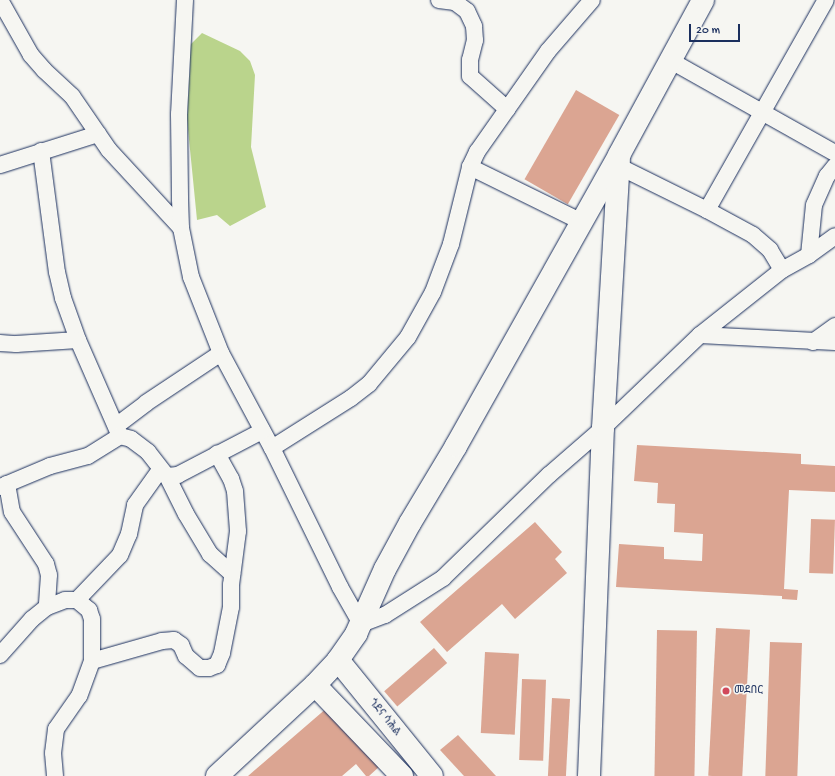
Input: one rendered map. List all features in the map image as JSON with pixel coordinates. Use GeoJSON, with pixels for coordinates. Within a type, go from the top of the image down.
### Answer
{"type":"FeatureCollection","features":[{"type":"Feature","properties":{"kind":"street"},"geometry":{"type":"LineString","coordinates":[[0,0],[31,55],[44,70],[72,96],[114,156],[181,228]]}},
{"type":"Feature","properties":{"kind":"street"},"geometry":{"type":"LineString","coordinates":[[185,0],[179,114],[181,228],[191,277],[221,353],[272,448],[340,586],[361,624]]}},
{"type":"Feature","properties":{"kind":"street"},"geometry":{"type":"LineString","coordinates":[[438,0],[454,2],[467,11],[474,26],[475,40],[470,60],[470,76],[507,109]]}},
{"type":"Feature","properties":{"kind":"street"},"geometry":{"type":"LineString","coordinates":[[272,448],[352,398],[369,384],[408,337],[433,292],[451,244],[470,167],[477,152],[548,51],[592,0]]}},
{"type":"Feature","properties":{"kind":"street"},"geometry":{"type":"LineString","coordinates":[[217,776],[315,685],[351,643],[385,569],[410,523],[456,446],[582,222],[619,160],[703,0]]}},
{"type":"Feature","properties":{"kind":"street"},"geometry":{"type":"LineString","coordinates":[[707,210],[761,112],[826,0]]}},
{"type":"Feature","properties":{"kind":"street"},"geometry":{"type":"LineString","coordinates":[[671,61],[835,153]]}},
{"type":"Feature","properties":{"kind":"street"},"geometry":{"type":"LineString","coordinates":[[0,165],[98,134]]}},
{"type":"Feature","properties":{"kind":"street"},"geometry":{"type":"LineString","coordinates":[[42,151],[57,272],[63,298],[78,340],[118,431],[148,452],[163,473],[210,554],[232,574]]}},
{"type":"Feature","properties":{"kind":"street"},"geometry":{"type":"LineString","coordinates":[[619,160],[753,235],[770,250],[782,270]]}},
{"type":"Feature","properties":{"kind":"street"},"geometry":{"type":"LineString","coordinates":[[589,776],[603,428],[619,160]]}},
{"type":"Feature","properties":{"kind":"street"},"geometry":{"type":"LineString","coordinates":[[809,255],[814,205],[827,176],[835,166]]}},
{"type":"Feature","properties":{"kind":"street"},"geometry":{"type":"LineString","coordinates":[[470,167],[582,222]]}},
{"type":"Feature","properties":{"kind":"street"},"geometry":{"type":"LineString","coordinates":[[361,624],[385,615],[443,578],[549,475],[603,428],[700,335],[782,270],[809,255],[835,236]]}},
{"type":"Feature","properties":{"kind":"street"},"geometry":{"type":"LineString","coordinates":[[813,342],[835,326]]}},
{"type":"Feature","properties":{"kind":"street"},"geometry":{"type":"LineString","coordinates":[[700,335],[835,342]]}},
{"type":"Feature","properties":{"kind":"street"},"geometry":{"type":"LineString","coordinates":[[0,343],[16,344],[78,340]]}},
{"type":"Feature","properties":{"kind":"street"},"geometry":{"type":"LineString","coordinates":[[47,607],[49,575],[46,564],[12,512],[4,486],[50,466],[88,456],[118,431],[146,403],[221,353]]}},
{"type":"Feature","properties":{"kind":"street"},"geometry":{"type":"LineString","coordinates":[[163,473],[178,475],[262,431]]}},
{"type":"Feature","properties":{"kind":"street"},"geometry":{"type":"LineString","coordinates":[[92,661],[162,641],[174,640],[181,645],[186,656],[200,668],[209,668],[217,665],[222,653],[230,607],[232,574],[238,531],[235,492],[231,479],[217,454]]}},
{"type":"Feature","properties":{"kind":"street"},"geometry":{"type":"LineString","coordinates":[[77,600],[120,555],[129,534],[135,505],[163,473]]}},
{"type":"Feature","properties":{"kind":"street"},"geometry":{"type":"LineString","coordinates":[[0,655],[32,620],[47,607],[64,600],[77,600],[90,610],[92,619],[92,661],[79,696],[56,729],[53,753],[55,776]]}},
{"type":"Feature","properties":{"kind":"street","name":"ጎደና ሳሕል"},"geometry":{"type":"LineString","coordinates":[[338,660],[422,773]]}},
{"type":"Feature","properties":{"kind":"street"},"geometry":{"type":"LineString","coordinates":[[315,685],[402,776]]}},
{"type":"Feature","properties":{"kind":"green space"},"geometry":{"type":"Polygon","coordinates":[[[202,33],[240,51],[250,61],[255,75],[251,147],[266,207],[230,226],[217,215],[197,220],[187,119],[190,66],[188,47],[202,33]]]}},
{"type":"Feature","properties":{"kind":"building"},"geometry":{"type":"Polygon","coordinates":[[[576,90],[619,115],[568,204],[524,179],[576,90]]]}},
{"type":"Feature","properties":{"kind":"building"},"geometry":{"type":"Polygon","coordinates":[[[637,445],[801,454],[801,464],[835,466],[835,492],[789,490],[784,589],[798,590],[797,600],[782,599],[782,596],[616,587],[619,544],[664,547],[664,559],[702,561],[703,534],[674,532],[675,504],[657,503],[658,483],[634,481],[637,445]]]}},
{"type":"Feature","properties":{"kind":"building"},"geometry":{"type":"Polygon","coordinates":[[[811,519],[835,520],[833,574],[809,573],[811,519]]]}},
{"type":"Feature","properties":{"kind":"building"},"geometry":{"type":"Polygon","coordinates":[[[535,522],[562,552],[555,559],[567,573],[515,619],[502,604],[447,652],[420,622],[535,522]]]}},
{"type":"Feature","properties":{"kind":"building"},"geometry":{"type":"Polygon","coordinates":[[[716,628],[750,630],[742,776],[708,776],[716,628]]]}},
{"type":"Feature","properties":{"kind":"building"},"geometry":{"type":"Polygon","coordinates":[[[657,630],[697,631],[694,776],[654,776],[657,630]]]}},
{"type":"Feature","properties":{"kind":"building"},"geometry":{"type":"Polygon","coordinates":[[[770,642],[802,643],[797,776],[765,776],[770,642]]]}},
{"type":"Feature","properties":{"kind":"building"},"geometry":{"type":"Polygon","coordinates":[[[434,648],[447,663],[397,706],[384,691],[434,648]]]}},
{"type":"Feature","properties":{"kind":"building"},"geometry":{"type":"Polygon","coordinates":[[[485,652],[519,654],[515,735],[481,733],[485,652]]]}},
{"type":"Feature","properties":{"kind":"building"},"geometry":{"type":"Polygon","coordinates":[[[522,679],[546,680],[543,761],[519,760],[522,679]]]}},
{"type":"Feature","properties":{"kind":"building"},"geometry":{"type":"Polygon","coordinates":[[[552,698],[570,699],[566,776],[548,776],[552,698]]]}},
{"type":"Feature","properties":{"kind":"building"},"geometry":{"type":"Polygon","coordinates":[[[328,707],[380,766],[369,776],[366,776],[356,764],[342,776],[248,776],[328,707]]]}},
{"type":"Feature","properties":{"kind":"building"},"geometry":{"type":"Polygon","coordinates":[[[458,735],[496,776],[464,776],[440,750],[458,735]]]}},
{"type":"Feature","properties":{"kind":"place","name":"መደበር"},"geometry":{"type":"Point","coordinates":[726,691]}}]}
